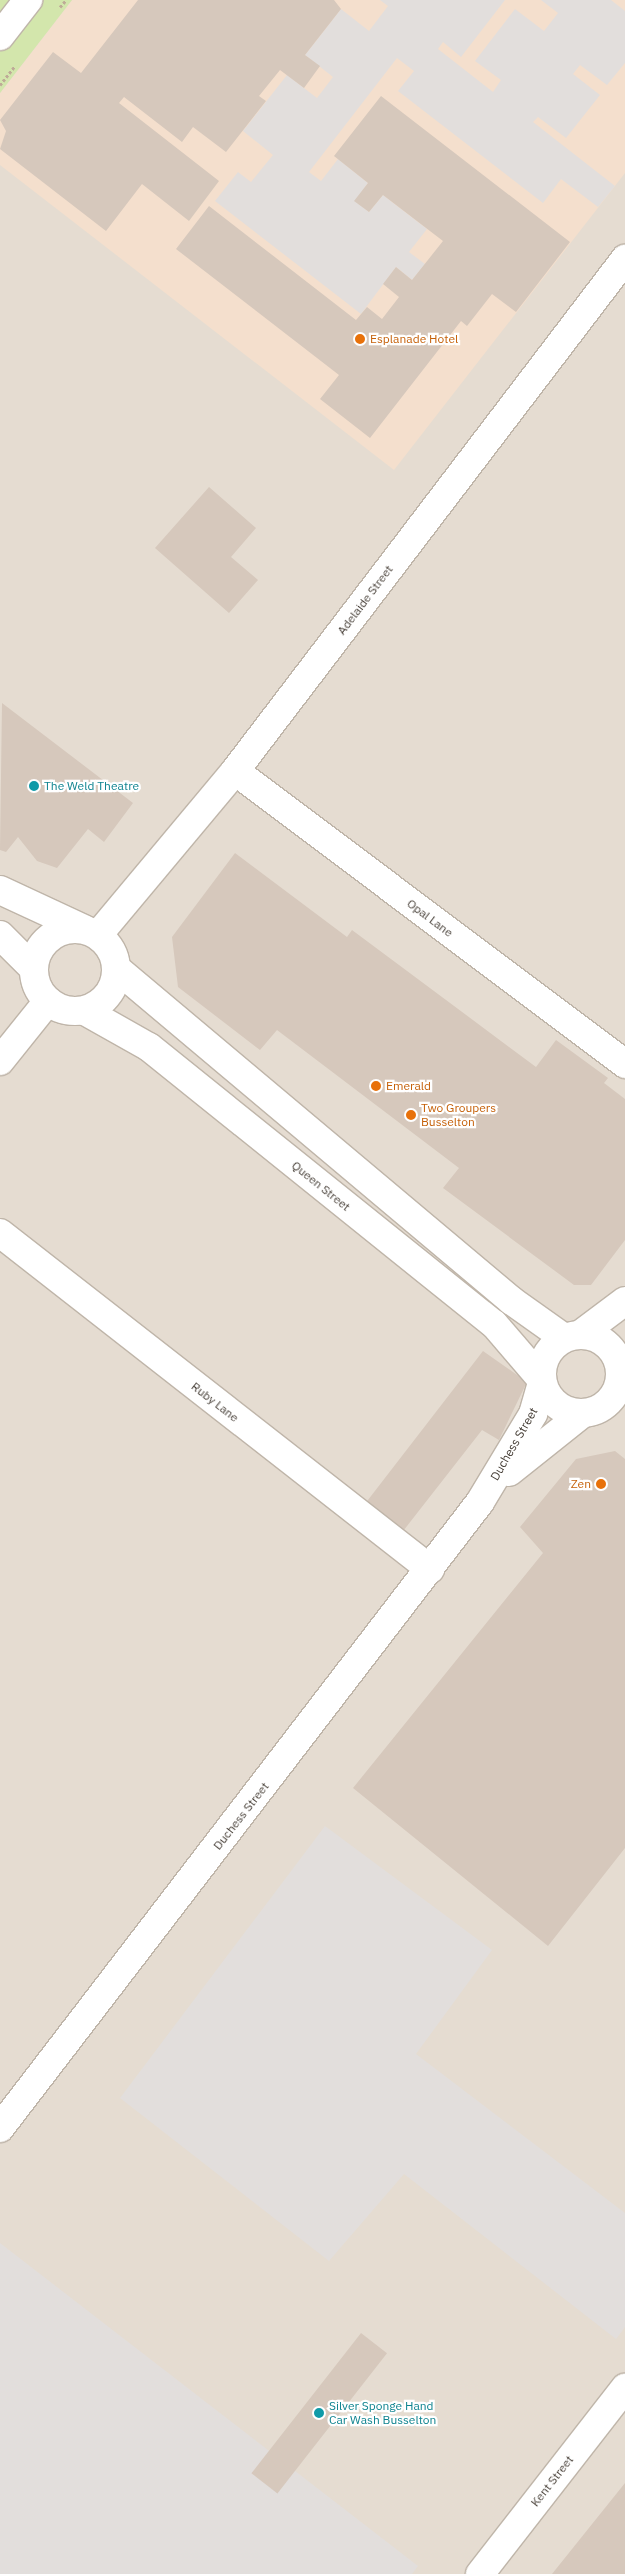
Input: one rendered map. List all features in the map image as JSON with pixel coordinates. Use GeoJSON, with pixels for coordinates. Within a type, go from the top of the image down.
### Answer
{"type":"FeatureCollection","features":[{"type":"Feature","properties":{"kind":"street"},"geometry":{"type":"LineString","coordinates":[[0,36],[28,0]]}},
{"type":"Feature","properties":{"kind":"street","name":"Adelaide Street"},"geometry":{"type":"LineString","coordinates":[[91,932],[235,771],[625,259]]}},
{"type":"Feature","properties":{"kind":"street","name":"Opal Lane"},"geometry":{"type":"LineString","coordinates":[[235,771],[625,1064]]}},
{"type":"Feature","properties":{"kind":"street"},"geometry":{"type":"LineString","coordinates":[[0,890],[91,932],[111,949],[117,969],[112,989],[103,1001],[85,1011],[70,1012],[48,1001],[39,990],[34,969],[36,955],[50,936],[64,930],[91,932]]}},
{"type":"Feature","properties":{"kind":"street"},"geometry":{"type":"LineString","coordinates":[[0,936],[34,969]]}},
{"type":"Feature","properties":{"kind":"street"},"geometry":{"type":"LineString","coordinates":[[117,969],[512,1301],[572,1336],[605,1342],[622,1356],[619,1402],[582,1414],[564,1410],[550,1399],[542,1381],[551,1348],[572,1336],[625,1301]]}},
{"type":"Feature","properties":{"kind":"street"},"geometry":{"type":"LineString","coordinates":[[0,1062],[48,1001]]}},
{"type":"Feature","properties":{"kind":"street","name":"Queen Street"},"geometry":{"type":"LineString","coordinates":[[85,1011],[149,1047],[494,1324],[542,1381]]}},
{"type":"Feature","properties":{"kind":"street","name":"Ruby Lane"},"geometry":{"type":"LineString","coordinates":[[0,1233],[430,1569]]}},
{"type":"Feature","properties":{"kind":"street","name":"Duchess Street"},"geometry":{"type":"LineString","coordinates":[[0,2128],[480,1502],[533,1414],[542,1381]]}},
{"type":"Feature","properties":{"kind":"street","name":"Duchess Street"},"geometry":{"type":"LineString","coordinates":[[480,1502],[533,1450],[582,1414]]}},
{"type":"Feature","properties":{"kind":"street","name":"Kent Street"},"geometry":{"type":"LineString","coordinates":[[480,2574],[625,2388]]}},
{"type":"Feature","properties":{"kind":"shaded area"},"geometry":{"type":"Polygon","coordinates":[[[37,0],[625,0],[625,2574],[0,2574],[0,48],[37,0]]]}},
{"type":"Feature","properties":{"kind":"shaded area","name":"Esplanade Hotel"},"geometry":{"type":"Polygon","coordinates":[[[72,0],[625,0],[625,173],[394,470],[0,165],[0,93],[72,0]]]}},
{"type":"Feature","properties":{"kind":"shaded area"},"geometry":{"type":"Polygon","coordinates":[[[380,0],[505,0],[461,57],[443,42],[438,49],[493,92],[501,80],[475,61],[515,9],[544,31],[558,13],[541,0],[611,0],[625,11],[625,63],[607,85],[580,65],[573,74],[600,95],[566,138],[538,117],[533,122],[615,186],[598,207],[561,179],[543,203],[398,91],[414,71],[397,58],[309,172],[321,181],[338,159],[368,183],[355,201],[369,212],[383,195],[427,229],[409,252],[425,264],[412,280],[396,267],[361,314],[215,201],[238,172],[251,182],[273,155],[243,131],[287,75],[317,98],[333,77],[305,55],[341,9],[369,31],[388,6],[380,0]]]}},
{"type":"Feature","properties":{"kind":"shaded area"},"geometry":{"type":"Polygon","coordinates":[[[325,1826],[492,1950],[416,2054],[625,2213],[625,2327],[616,2339],[404,2174],[329,2261],[120,2098],[325,1826]]]}},
{"type":"Feature","properties":{"kind":"shaded area"},"geometry":{"type":"Polygon","coordinates":[[[0,2243],[418,2566],[412,2574],[0,2574],[0,2243]]]}},
{"type":"Feature","properties":{"kind":"green space"},"geometry":{"type":"Polygon","coordinates":[[[0,0],[72,0],[0,93],[0,0]]]}},
{"type":"Feature","properties":{"kind":"building"},"geometry":{"type":"Polygon","coordinates":[[[138,0],[334,0],[341,9],[305,55],[320,66],[304,88],[280,70],[259,96],[266,101],[226,152],[193,127],[182,142],[124,97],[119,103],[219,181],[189,221],[142,184],[106,231],[0,149],[6,131],[0,120],[53,52],[81,73],[138,0]]]}},
{"type":"Feature","properties":{"kind":"building"},"geometry":{"type":"Polygon","coordinates":[[[381,96],[570,242],[516,312],[492,294],[467,326],[461,321],[370,438],[320,399],[339,375],[176,249],[209,206],[356,320],[367,307],[382,319],[399,297],[383,284],[396,267],[412,280],[443,241],[383,195],[369,212],[354,201],[368,183],[334,156],[381,96]]]}},
{"type":"Feature","properties":{"kind":"building"},"geometry":{"type":"Polygon","coordinates":[[[209,487],[256,528],[231,557],[258,580],[229,613],[155,548],[209,487]]]}},
{"type":"Feature","properties":{"kind":"building"},"geometry":{"type":"Polygon","coordinates":[[[2,703],[133,803],[104,842],[88,829],[57,868],[37,861],[18,837],[6,852],[0,850],[2,703]]]}},
{"type":"Feature","properties":{"kind":"building"},"geometry":{"type":"Polygon","coordinates":[[[235,853],[347,937],[352,930],[536,1067],[556,1040],[608,1078],[604,1083],[625,1099],[625,1240],[591,1285],[574,1285],[443,1188],[459,1168],[277,1030],[260,1050],[178,987],[172,937],[235,853]]]}},
{"type":"Feature","properties":{"kind":"building"},"geometry":{"type":"Polygon","coordinates":[[[483,1351],[527,1382],[499,1440],[482,1430],[400,1535],[361,1509],[483,1351]]]}},
{"type":"Feature","properties":{"kind":"building"},"geometry":{"type":"Polygon","coordinates":[[[615,1451],[625,1459],[625,1848],[548,1946],[353,1788],[543,1553],[520,1527],[576,1459],[615,1451]]]}},
{"type":"Feature","properties":{"kind":"building","name":"Silver Sponge Hand Car Wash Busselton"},"geometry":{"type":"Polygon","coordinates":[[[361,2333],[387,2353],[277,2494],[251,2473],[361,2333]]]}},
{"type":"Feature","properties":{"kind":"building"},"geometry":{"type":"Polygon","coordinates":[[[625,2483],[625,2574],[552,2574],[625,2483]]]}},
{"type":"Feature","properties":{"kind":"place","name":"Esplanade Hotel"},"geometry":{"type":"Point","coordinates":[360,339]}},
{"type":"Feature","properties":{"kind":"place","name":"The Weld Theatre"},"geometry":{"type":"Point","coordinates":[34,786]}},
{"type":"Feature","properties":{"kind":"place","name":"Emerald"},"geometry":{"type":"Point","coordinates":[376,1086]}},
{"type":"Feature","properties":{"kind":"place","name":"Two Groupers Busselton"},"geometry":{"type":"Point","coordinates":[411,1115]}},
{"type":"Feature","properties":{"kind":"place","name":"Zen"},"geometry":{"type":"Point","coordinates":[601,1484]}},
{"type":"Feature","properties":{"kind":"place","name":"Silver Sponge Hand Car Wash Busselton"},"geometry":{"type":"Point","coordinates":[319,2413]}}]}
